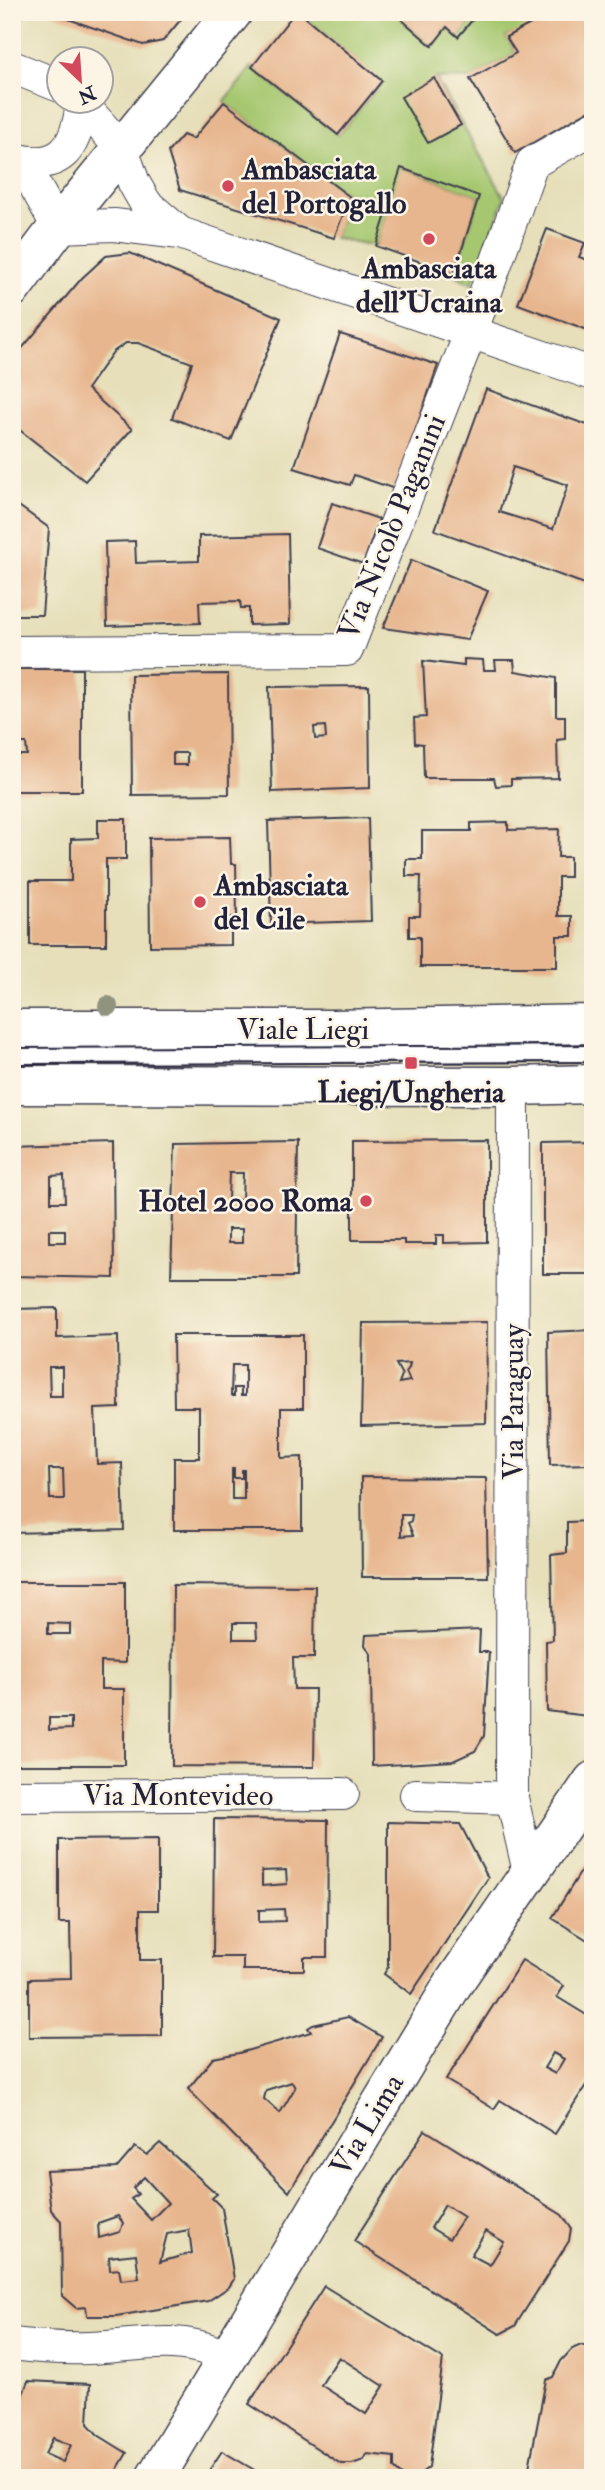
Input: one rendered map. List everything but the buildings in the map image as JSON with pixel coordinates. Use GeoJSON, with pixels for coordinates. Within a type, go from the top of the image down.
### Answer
{"type":"FeatureCollection","features":[{"type":"Feature","properties":{"kind":"street"},"geometry":{"type":"LineString","coordinates":[[12,288],[58,226],[233,12]]}},
{"type":"Feature","properties":{"kind":"street"},"geometry":{"type":"LineString","coordinates":[[12,67],[46,83]]}},
{"type":"Feature","properties":{"kind":"street"},"geometry":{"type":"LineString","coordinates":[[13,159],[44,163],[61,156],[75,138],[74,116]]}},
{"type":"Feature","properties":{"kind":"street"},"geometry":{"type":"LineString","coordinates":[[92,116],[122,149],[134,183],[146,204],[180,233]]}},
{"type":"Feature","properties":{"kind":"street"},"geometry":{"type":"LineString","coordinates":[[471,332],[532,163],[593,128]]}},
{"type":"Feature","properties":{"kind":"street"},"geometry":{"type":"LineString","coordinates":[[13,159],[34,184],[58,226]]}},
{"type":"Feature","properties":{"kind":"street"},"geometry":{"type":"LineString","coordinates":[[58,226],[114,225],[180,233],[593,374]]}},
{"type":"Feature","properties":{"kind":"street","name":"Via Nicolò Paganini"},"geometry":{"type":"LineString","coordinates":[[12,652],[347,650],[471,332]]}},
{"type":"Feature","properties":{"kind":"street","name":"Viale Liegi"},"geometry":{"type":"LineString","coordinates":[[12,1029],[332,1029],[593,1024]]}},
{"type":"Feature","properties":{"kind":"street","name":"Viale Liegi"},"geometry":{"type":"LineString","coordinates":[[12,1085],[593,1084]]}},
{"type":"Feature","properties":{"kind":"street","name":"Via Paraguay"},"geometry":{"type":"LineString","coordinates":[[513,1086],[512,1798],[529,1872]]}},
{"type":"Feature","properties":{"kind":"street","name":"Via Lima"},"geometry":{"type":"LineString","coordinates":[[155,2478],[453,1984],[593,1781]]}},
{"type":"Feature","properties":{"kind":"street","name":"Via Montevideo"},"geometry":{"type":"LineString","coordinates":[[12,1796],[343,1794]]}},
{"type":"Feature","properties":{"kind":"street"},"geometry":{"type":"LineString","coordinates":[[416,1796],[512,1798]]}},
{"type":"Feature","properties":{"kind":"street"},"geometry":{"type":"LineString","coordinates":[[12,2344],[89,2348],[185,2343],[208,2348],[226,2358]]}},
{"type":"Feature","properties":{"kind":"lane","name":"Viale Liegi"},"geometry":{"type":"LineString","coordinates":[[12,1056],[593,1054]]}},
{"type":"Feature","properties":{"kind":"green space"},"geometry":{"type":"Polygon","coordinates":[[[299,12],[393,12],[432,46],[447,27],[458,37],[479,12],[569,12],[506,37],[516,53],[470,79],[435,78],[505,198],[472,284],[454,274],[479,196],[402,168],[376,246],[334,238],[350,197],[224,102],[252,67],[338,135],[382,82],[299,12]]]}},
{"type":"Feature","properties":{"kind":"tram line"},"geometry":{"type":"LineString","coordinates":[[12,1048],[593,1045]]}},
{"type":"Feature","properties":{"kind":"tram line"},"geometry":{"type":"LineString","coordinates":[[12,1064],[593,1062]]}},
{"type":"Feature","properties":{"kind":"place","name":"Ambasciata del Portogallo"},"geometry":{"type":"Point","coordinates":[228,186]}},
{"type":"Feature","properties":{"kind":"place","name":"Ambasciata dell'Ucraina"},"geometry":{"type":"Point","coordinates":[429,239]}},
{"type":"Feature","properties":{"kind":"place","name":"Ambasciata del Cile"},"geometry":{"type":"Point","coordinates":[200,902]}},
{"type":"Feature","properties":{"kind":"place","name":"Liegi/Ungheria"},"geometry":{"type":"Point","coordinates":[411,1063]}},
{"type":"Feature","properties":{"kind":"place","name":"Hotel 2000 Roma"},"geometry":{"type":"Point","coordinates":[366,1201]}}]}
